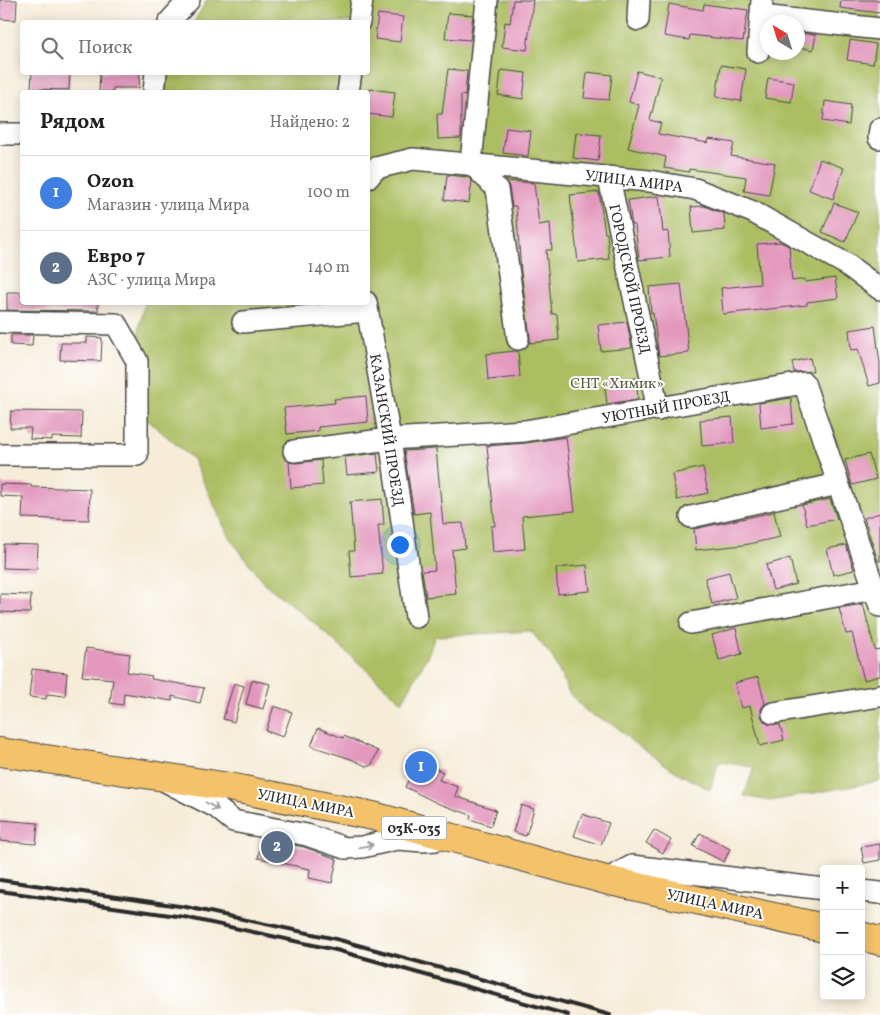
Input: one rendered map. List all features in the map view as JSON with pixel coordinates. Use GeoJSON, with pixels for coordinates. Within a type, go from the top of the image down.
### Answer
{"type":"FeatureCollection","features":[{"type":"Feature","properties":{"kind":"main road","name":"УЛИЦА МИРА"},"geometry":{"type":"LineString","coordinates":[[0,752],[229,787],[373,816],[606,880],[820,927]]}},
{"type":"Feature","properties":{"kind":"main road"},"geometry":{"type":"LineString","coordinates":[[865,937],[880,941]]}},
{"type":"Feature","properties":{"kind":"street"},"geometry":{"type":"LineString","coordinates":[[171,20],[189,0]]}},
{"type":"Feature","properties":{"kind":"street"},"geometry":{"type":"LineString","coordinates":[[358,20],[362,0]]}},
{"type":"Feature","properties":{"kind":"street"},"geometry":{"type":"LineString","coordinates":[[487,0],[471,163],[497,189],[518,339]]}},
{"type":"Feature","properties":{"kind":"street"},"geometry":{"type":"LineString","coordinates":[[758,52],[761,8],[880,29]]}},
{"type":"Feature","properties":{"kind":"street"},"geometry":{"type":"LineString","coordinates":[[154,90],[156,75]]}},
{"type":"Feature","properties":{"kind":"street"},"geometry":{"type":"LineString","coordinates":[[348,90],[351,75]]}},
{"type":"Feature","properties":{"kind":"street"},"geometry":{"type":"LineString","coordinates":[[0,134],[20,134]]}},
{"type":"Feature","properties":{"kind":"street","name":"УЛИЦА МИРА"},"geometry":{"type":"LineString","coordinates":[[370,176],[376,168],[413,159],[649,181],[695,190],[753,212],[846,264],[880,289]]}},
{"type":"Feature","properties":{"kind":"street","name":"ГОРОДСКОЙ ПРОЕЗД"},"geometry":{"type":"LineString","coordinates":[[609,178],[658,410]]}},
{"type":"Feature","properties":{"kind":"street"},"geometry":{"type":"LineString","coordinates":[[244,322],[366,307]]}},
{"type":"Feature","properties":{"kind":"street","name":"КАЗАНСКИЙ ПРОЕЗД"},"geometry":{"type":"LineString","coordinates":[[366,307],[390,439],[416,617]]}},
{"type":"Feature","properties":{"kind":"street"},"geometry":{"type":"LineString","coordinates":[[0,322],[116,324],[137,361],[137,455],[0,455]]}},
{"type":"Feature","properties":{"kind":"street","name":"УЮТНЫЙ ПРОЕЗД"},"geometry":{"type":"LineString","coordinates":[[294,451],[390,439],[525,431],[658,410],[804,383],[877,598]]}},
{"type":"Feature","properties":{"kind":"street"},"geometry":{"type":"LineString","coordinates":[[691,517],[838,484]]}},
{"type":"Feature","properties":{"kind":"street"},"geometry":{"type":"LineString","coordinates":[[691,623],[877,598]]}},
{"type":"Feature","properties":{"kind":"street"},"geometry":{"type":"LineString","coordinates":[[773,713],[880,696]]}},
{"type":"Feature","properties":{"kind":"street"},"geometry":{"type":"LineString","coordinates":[[153,776],[216,807],[233,821],[308,835],[345,848],[362,847],[397,839],[423,841],[454,839]]}},
{"type":"Feature","properties":{"kind":"street","name":"УЛИЦА МИРА"},"geometry":{"type":"LineString","coordinates":[[606,880],[632,866],[820,889]]}},
{"type":"Feature","properties":{"kind":"street"},"geometry":{"type":"LineString","coordinates":[[865,891],[880,892]]}},
{"type":"Feature","properties":{"kind":"green space","name":"СНТ «Химик»"},"geometry":{"type":"Polygon","coordinates":[[[207,0],[880,0],[880,781],[770,801],[744,796],[754,767],[719,762],[710,790],[678,773],[631,741],[616,726],[588,713],[569,693],[553,658],[531,631],[435,636],[428,655],[402,702],[313,622],[264,583],[229,537],[193,459],[144,417],[139,329],[145,305],[370,305],[370,90],[164,90],[168,75],[370,75],[370,20],[195,20],[207,0]]]}},
{"type":"Feature","properties":{"kind":"building"},"geometry":{"type":"Polygon","coordinates":[[[0,0],[17,0],[16,20],[0,19],[0,0]]]}},
{"type":"Feature","properties":{"kind":"building"},"geometry":{"type":"Polygon","coordinates":[[[513,0],[533,0],[527,50],[502,47],[505,22],[510,23],[513,0]]]}},
{"type":"Feature","properties":{"kind":"building"},"geometry":{"type":"Polygon","coordinates":[[[841,0],[880,0],[880,13],[840,8],[841,0]]]}},
{"type":"Feature","properties":{"kind":"building"},"geometry":{"type":"Polygon","coordinates":[[[669,4],[703,10],[704,4],[748,10],[743,41],[690,35],[689,40],[664,36],[669,4]]]}},
{"type":"Feature","properties":{"kind":"building"},"geometry":{"type":"Polygon","coordinates":[[[448,13],[473,15],[470,40],[445,38],[448,13]]]}},
{"type":"Feature","properties":{"kind":"building"},"geometry":{"type":"Polygon","coordinates":[[[378,14],[403,17],[400,42],[375,39],[378,14]]]}},
{"type":"Feature","properties":{"kind":"building"},"geometry":{"type":"Polygon","coordinates":[[[805,34],[816,35],[813,50],[805,48],[805,34]]]}},
{"type":"Feature","properties":{"kind":"building"},"geometry":{"type":"Polygon","coordinates":[[[850,40],[876,44],[873,64],[847,60],[850,40]]]}},
{"type":"Feature","properties":{"kind":"building"},"geometry":{"type":"Polygon","coordinates":[[[721,65],[746,69],[741,101],[716,97],[721,65]]]}},
{"type":"Feature","properties":{"kind":"building"},"geometry":{"type":"Polygon","coordinates":[[[448,69],[467,71],[465,96],[461,95],[461,138],[438,139],[437,114],[442,114],[448,69]]]}},
{"type":"Feature","properties":{"kind":"building"},"geometry":{"type":"Polygon","coordinates":[[[501,70],[526,73],[523,99],[498,95],[501,70]]]}},
{"type":"Feature","properties":{"kind":"building"},"geometry":{"type":"Polygon","coordinates":[[[637,71],[661,77],[650,120],[661,123],[658,134],[708,143],[709,139],[734,143],[731,156],[775,163],[769,195],[744,191],[746,177],[689,169],[689,172],[664,168],[666,157],[628,148],[639,105],[629,102],[637,71]]]}},
{"type":"Feature","properties":{"kind":"building"},"geometry":{"type":"Polygon","coordinates":[[[587,72],[612,75],[609,100],[584,98],[587,72]]]}},
{"type":"Feature","properties":{"kind":"building"},"geometry":{"type":"Polygon","coordinates":[[[32,75],[70,75],[69,90],[31,89],[32,75]]]}},
{"type":"Feature","properties":{"kind":"building"},"geometry":{"type":"Polygon","coordinates":[[[100,75],[140,75],[139,88],[99,90],[100,75]]]}},
{"type":"Feature","properties":{"kind":"building"},"geometry":{"type":"Polygon","coordinates":[[[768,78],[794,82],[791,102],[765,98],[768,78]]]}},
{"type":"Feature","properties":{"kind":"building"},"geometry":{"type":"Polygon","coordinates":[[[370,90],[395,92],[392,117],[370,114],[370,90]]]}},
{"type":"Feature","properties":{"kind":"building"},"geometry":{"type":"Polygon","coordinates":[[[825,101],[851,105],[849,125],[823,121],[825,101]]]}},
{"type":"Feature","properties":{"kind":"building"},"geometry":{"type":"Polygon","coordinates":[[[506,128],[531,131],[528,156],[503,153],[506,128]]]}},
{"type":"Feature","properties":{"kind":"building"},"geometry":{"type":"Polygon","coordinates":[[[576,133],[601,135],[598,161],[573,158],[576,133]]]}},
{"type":"Feature","properties":{"kind":"building"},"geometry":{"type":"Polygon","coordinates":[[[820,159],[844,168],[833,199],[809,190],[820,159]]]}},
{"type":"Feature","properties":{"kind":"building"},"geometry":{"type":"Polygon","coordinates":[[[447,175],[468,177],[472,181],[469,203],[444,200],[447,175]]]}},
{"type":"Feature","properties":{"kind":"building"},"geometry":{"type":"Polygon","coordinates":[[[506,181],[534,183],[539,225],[550,223],[552,250],[546,250],[552,314],[557,314],[559,340],[530,343],[521,272],[516,206],[512,206],[509,187],[506,181]]]}},
{"type":"Feature","properties":{"kind":"building"},"geometry":{"type":"Polygon","coordinates":[[[599,192],[605,233],[607,233],[609,259],[578,262],[570,195],[599,192]]]}},
{"type":"Feature","properties":{"kind":"building"},"geometry":{"type":"Polygon","coordinates":[[[659,196],[663,232],[668,231],[670,257],[639,260],[635,225],[632,225],[628,200],[659,196]]]}},
{"type":"Feature","properties":{"kind":"building"},"geometry":{"type":"Polygon","coordinates":[[[834,203],[858,212],[845,242],[822,232],[834,203]]]}},
{"type":"Feature","properties":{"kind":"building"},"geometry":{"type":"Polygon","coordinates":[[[704,206],[724,214],[725,230],[693,233],[691,207],[704,206]]]}},
{"type":"Feature","properties":{"kind":"building"},"geometry":{"type":"Polygon","coordinates":[[[780,242],[789,246],[792,281],[805,279],[805,282],[835,278],[838,298],[807,302],[807,305],[723,314],[721,288],[760,284],[757,244],[780,242]]]}},
{"type":"Feature","properties":{"kind":"building"},"geometry":{"type":"Polygon","coordinates":[[[681,284],[689,353],[659,356],[653,313],[651,313],[649,287],[681,284]]]}},
{"type":"Feature","properties":{"kind":"building"},"geometry":{"type":"Polygon","coordinates":[[[7,292],[20,292],[20,305],[98,305],[98,311],[7,310],[7,292]]]}},
{"type":"Feature","properties":{"kind":"building"},"geometry":{"type":"Polygon","coordinates":[[[627,322],[632,348],[601,351],[598,325],[627,322]]]}},
{"type":"Feature","properties":{"kind":"building"},"geometry":{"type":"Polygon","coordinates":[[[875,326],[880,363],[880,383],[869,386],[858,349],[851,350],[849,330],[875,326]]]}},
{"type":"Feature","properties":{"kind":"building"},"geometry":{"type":"Polygon","coordinates":[[[11,335],[33,335],[32,346],[11,345],[11,335]]]}},
{"type":"Feature","properties":{"kind":"building"},"geometry":{"type":"Polygon","coordinates":[[[87,337],[102,338],[101,361],[60,360],[61,343],[87,343],[87,337]]]}},
{"type":"Feature","properties":{"kind":"building"},"geometry":{"type":"Polygon","coordinates":[[[518,351],[520,377],[488,380],[486,354],[518,351]]]}},
{"type":"Feature","properties":{"kind":"building"},"geometry":{"type":"Polygon","coordinates":[[[810,358],[813,371],[794,372],[792,362],[810,358]]]}},
{"type":"Feature","properties":{"kind":"building"},"geometry":{"type":"Polygon","coordinates":[[[636,378],[638,399],[607,404],[604,381],[636,378]]]}},
{"type":"Feature","properties":{"kind":"building"},"geometry":{"type":"Polygon","coordinates":[[[366,396],[368,422],[318,427],[318,431],[287,434],[284,408],[335,403],[334,399],[366,396]]]}},
{"type":"Feature","properties":{"kind":"building"},"geometry":{"type":"Polygon","coordinates":[[[791,398],[793,424],[761,428],[759,403],[791,398]]]}},
{"type":"Feature","properties":{"kind":"building"},"geometry":{"type":"Polygon","coordinates":[[[11,411],[82,412],[81,438],[52,437],[52,440],[30,439],[31,428],[10,428],[11,411]]]}},
{"type":"Feature","properties":{"kind":"building"},"geometry":{"type":"Polygon","coordinates":[[[732,417],[734,443],[702,446],[700,420],[732,417]]]}},
{"type":"Feature","properties":{"kind":"building"},"geometry":{"type":"Polygon","coordinates":[[[566,437],[575,511],[522,516],[525,549],[493,552],[491,526],[495,526],[487,446],[566,437]]]}},
{"type":"Feature","properties":{"kind":"building"},"geometry":{"type":"Polygon","coordinates":[[[436,449],[443,524],[463,523],[465,548],[452,550],[456,594],[426,597],[422,571],[435,570],[430,512],[414,514],[404,451],[436,449]]]}},
{"type":"Feature","properties":{"kind":"building"},"geometry":{"type":"Polygon","coordinates":[[[377,453],[379,472],[347,475],[345,457],[377,453]]]}},
{"type":"Feature","properties":{"kind":"building"},"geometry":{"type":"Polygon","coordinates":[[[869,454],[876,479],[852,485],[845,460],[869,454]]]}},
{"type":"Feature","properties":{"kind":"building"},"geometry":{"type":"Polygon","coordinates":[[[321,460],[323,485],[291,488],[289,462],[321,460]]]}},
{"type":"Feature","properties":{"kind":"building"},"geometry":{"type":"Polygon","coordinates":[[[703,467],[708,493],[677,500],[672,474],[703,467]]]}},
{"type":"Feature","properties":{"kind":"building"},"geometry":{"type":"Polygon","coordinates":[[[0,484],[90,489],[89,520],[22,518],[23,497],[0,496],[0,484]]]}},
{"type":"Feature","properties":{"kind":"building"},"geometry":{"type":"Polygon","coordinates":[[[382,499],[384,525],[378,525],[383,574],[351,577],[349,551],[354,551],[350,502],[382,499]]]}},
{"type":"Feature","properties":{"kind":"building"},"geometry":{"type":"Polygon","coordinates":[[[830,499],[837,519],[807,525],[802,505],[830,499]]]}},
{"type":"Feature","properties":{"kind":"building"},"geometry":{"type":"Polygon","coordinates":[[[774,512],[780,537],[744,545],[696,550],[694,529],[774,512]]]}},
{"type":"Feature","properties":{"kind":"building"},"geometry":{"type":"Polygon","coordinates":[[[880,513],[880,561],[878,561],[864,518],[880,513]]]}},
{"type":"Feature","properties":{"kind":"building"},"geometry":{"type":"Polygon","coordinates":[[[4,544],[38,545],[37,569],[3,568],[4,544]]]}},
{"type":"Feature","properties":{"kind":"building"},"geometry":{"type":"Polygon","coordinates":[[[846,545],[854,570],[833,575],[827,549],[846,545]]]}},
{"type":"Feature","properties":{"kind":"building"},"geometry":{"type":"Polygon","coordinates":[[[790,558],[796,584],[773,590],[766,565],[790,558]]]}},
{"type":"Feature","properties":{"kind":"building"},"geometry":{"type":"Polygon","coordinates":[[[587,565],[590,591],[558,594],[556,568],[587,565]]]}},
{"type":"Feature","properties":{"kind":"building"},"geometry":{"type":"Polygon","coordinates":[[[729,572],[736,598],[712,604],[705,578],[729,572]]]}},
{"type":"Feature","properties":{"kind":"building"},"geometry":{"type":"Polygon","coordinates":[[[0,594],[31,595],[30,613],[0,612],[0,594]]]}},
{"type":"Feature","properties":{"kind":"building"},"geometry":{"type":"Polygon","coordinates":[[[863,604],[875,650],[880,649],[880,676],[864,680],[852,633],[846,634],[839,608],[863,604]]]}},
{"type":"Feature","properties":{"kind":"building"},"geometry":{"type":"Polygon","coordinates":[[[736,628],[742,654],[719,660],[712,635],[736,628]]]}},
{"type":"Feature","properties":{"kind":"building"},"geometry":{"type":"Polygon","coordinates":[[[86,648],[130,654],[127,672],[152,676],[151,679],[204,688],[200,703],[172,696],[172,701],[124,693],[123,705],[110,703],[113,679],[82,676],[86,648]]]}},
{"type":"Feature","properties":{"kind":"building"},"geometry":{"type":"Polygon","coordinates":[[[32,669],[67,673],[65,696],[47,694],[46,699],[29,697],[32,669]]]}},
{"type":"Feature","properties":{"kind":"building"},"geometry":{"type":"Polygon","coordinates":[[[758,677],[765,703],[761,709],[761,715],[768,724],[780,725],[784,740],[760,746],[750,706],[741,708],[735,683],[758,677]]]}},
{"type":"Feature","properties":{"kind":"building"},"geometry":{"type":"Polygon","coordinates":[[[252,680],[270,684],[263,709],[246,704],[252,680]]]}},
{"type":"Feature","properties":{"kind":"building"},"geometry":{"type":"Polygon","coordinates":[[[234,683],[244,686],[234,722],[223,719],[234,683]]]}},
{"type":"Feature","properties":{"kind":"building"},"geometry":{"type":"Polygon","coordinates":[[[274,706],[292,712],[283,737],[266,731],[274,706]]]}},
{"type":"Feature","properties":{"kind":"building"},"geometry":{"type":"Polygon","coordinates":[[[318,728],[343,738],[344,736],[378,751],[371,766],[366,766],[311,746],[318,728]]]}},
{"type":"Feature","properties":{"kind":"building"},"geometry":{"type":"Polygon","coordinates":[[[418,760],[443,772],[439,780],[458,787],[455,796],[496,810],[491,826],[470,819],[471,815],[437,803],[405,787],[418,760]]]}},
{"type":"Feature","properties":{"kind":"building"},"geometry":{"type":"Polygon","coordinates":[[[521,805],[534,809],[526,836],[513,832],[521,805]]]}},
{"type":"Feature","properties":{"kind":"building"},"geometry":{"type":"Polygon","coordinates":[[[582,814],[609,823],[601,845],[574,836],[582,814]]]}},
{"type":"Feature","properties":{"kind":"building"},"geometry":{"type":"Polygon","coordinates":[[[0,820],[38,823],[36,844],[0,841],[0,820]]]}},
{"type":"Feature","properties":{"kind":"building"},"geometry":{"type":"Polygon","coordinates":[[[654,830],[671,840],[663,853],[646,843],[654,830]]]}},
{"type":"Feature","properties":{"kind":"building"},"geometry":{"type":"Polygon","coordinates":[[[700,833],[730,849],[724,862],[693,846],[700,833]]]}},
{"type":"Feature","properties":{"kind":"building"},"geometry":{"type":"Polygon","coordinates":[[[262,839],[304,847],[337,859],[332,883],[309,878],[310,869],[258,858],[262,839]]]}},
{"type":"Feature","properties":{"kind":"building"},"geometry":{"type":"Polygon","coordinates":[[[880,844],[880,860],[864,863],[861,847],[880,844]]]}},
{"type":"Feature","properties":{"kind":"railway"},"geometry":{"type":"LineString","coordinates":[[0,880],[186,907],[336,939],[610,1015]]}},
{"type":"Feature","properties":{"kind":"railway"},"geometry":{"type":"LineString","coordinates":[[0,891],[184,917],[336,950],[568,1015]]}},
{"type":"Feature","properties":{"kind":"place","name":"Ozon"},"geometry":{"type":"Point","coordinates":[421,767]}},
{"type":"Feature","properties":{"kind":"place","name":"Евро 7"},"geometry":{"type":"Point","coordinates":[277,847]}}]}
